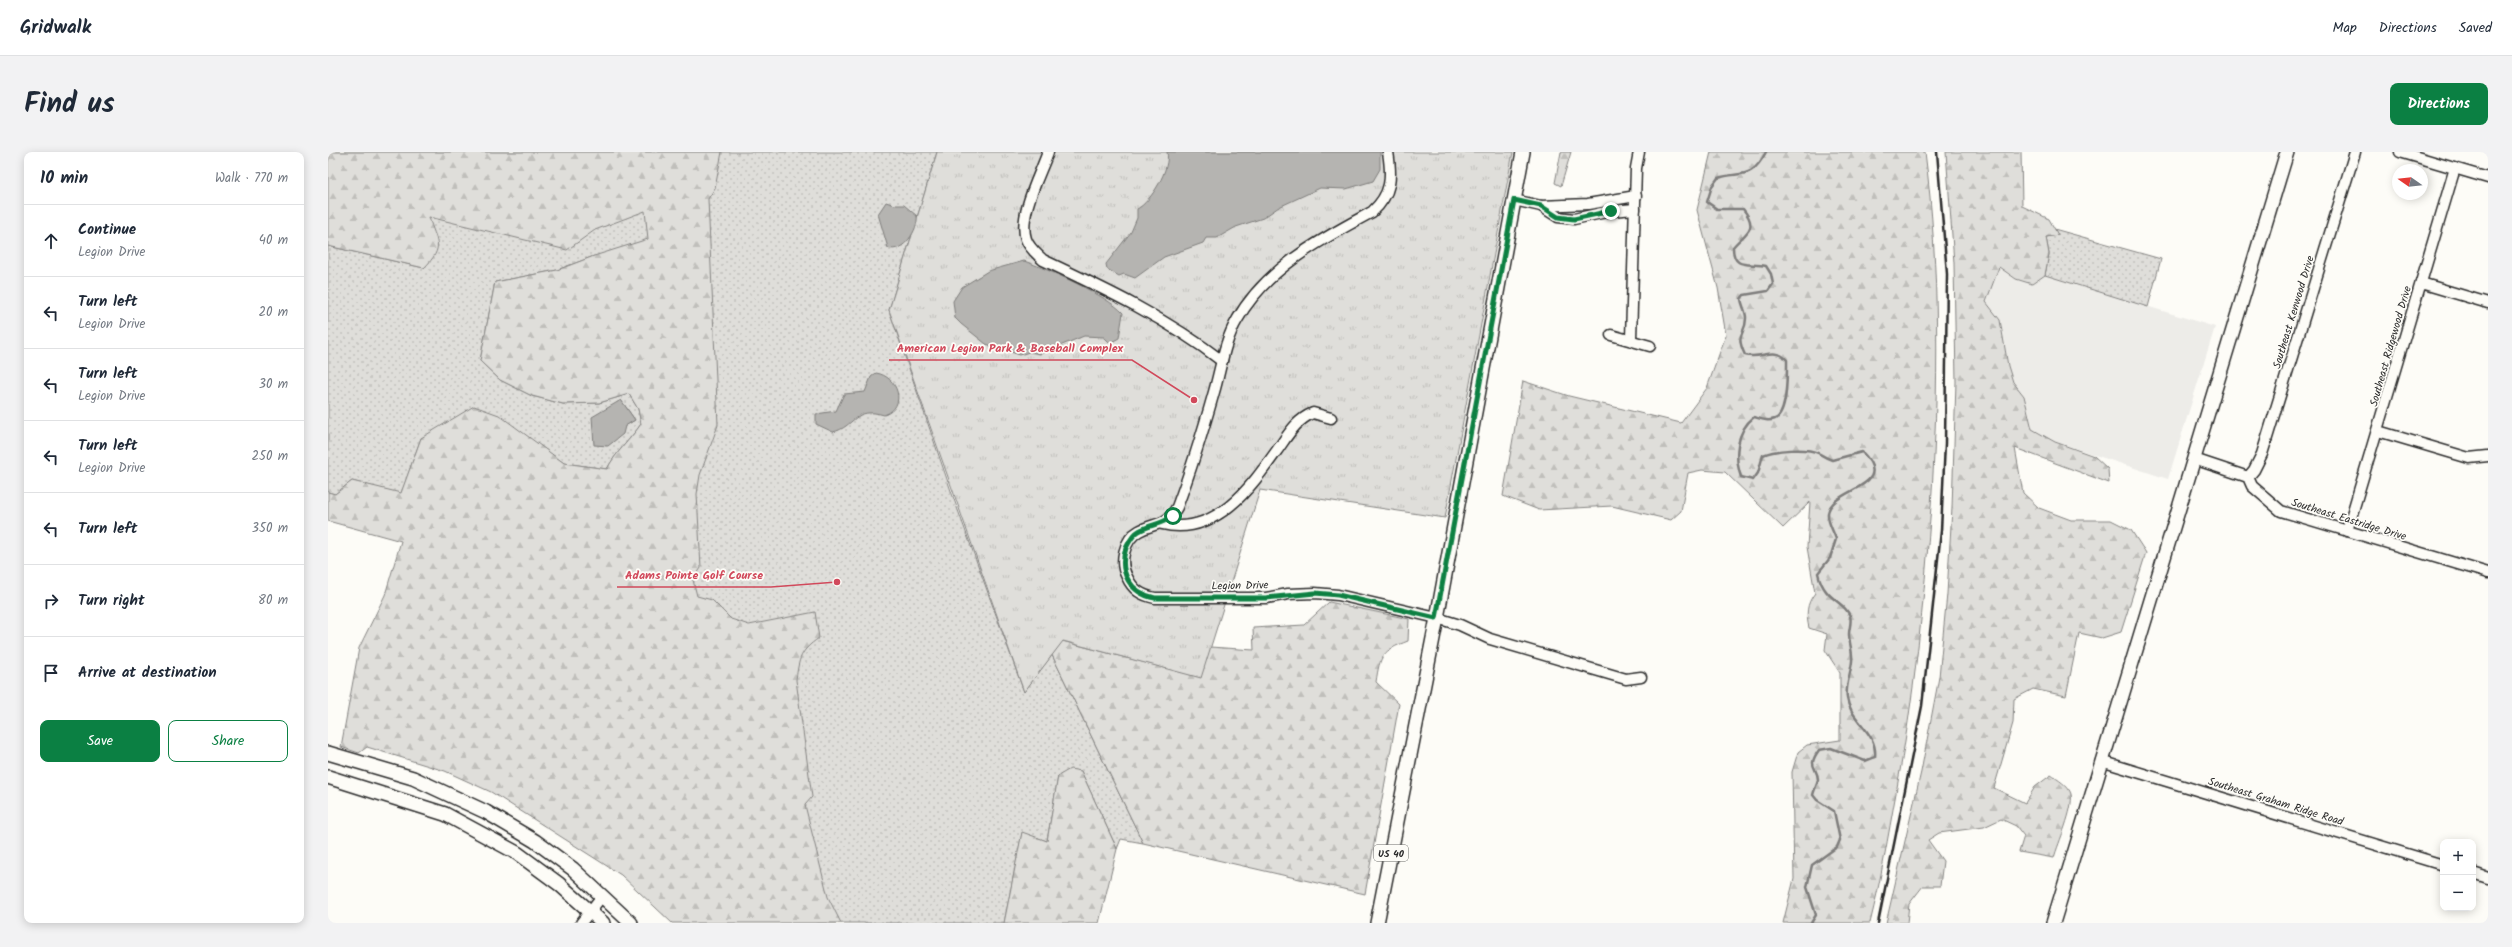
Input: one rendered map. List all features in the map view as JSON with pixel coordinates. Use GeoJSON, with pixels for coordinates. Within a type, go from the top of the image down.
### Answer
{"type":"FeatureCollection","features":[{"type":"Feature","properties":{"kind":"main road","name":"US 40"},"geometry":{"type":"LineString","coordinates":[[1377,923],[1436,618],[1523,152]]}},
{"type":"Feature","properties":{"kind":"main road"},"geometry":{"type":"LineString","coordinates":[[2053,923],[2287,152]]}},
{"type":"Feature","properties":{"kind":"main road"},"geometry":{"type":"LineString","coordinates":[[328,753],[413,778],[486,812],[535,841],[573,869],[631,923]]}},
{"type":"Feature","properties":{"kind":"main road"},"geometry":{"type":"LineString","coordinates":[[328,777],[445,814],[517,854],[559,884],[603,923]]}},
{"type":"Feature","properties":{"kind":"street"},"geometry":{"type":"LineString","coordinates":[[1048,152],[1026,214],[1026,239],[1032,250],[1044,260],[1130,303],[1193,338],[1222,361]]}},
{"type":"Feature","properties":{"kind":"street"},"geometry":{"type":"LineString","coordinates":[[1162,524],[1173,516],[1184,490],[1222,361],[1236,320],[1249,301],[1269,278],[1293,259],[1372,212],[1382,202],[1388,192],[1391,174],[1388,152]]}},
{"type":"Feature","properties":{"kind":"street"},"geometry":{"type":"LineString","coordinates":[[1631,339],[1635,209],[1639,152]]}},
{"type":"Feature","properties":{"kind":"street","name":"Southeast Kenwood Drive"},"geometry":{"type":"LineString","coordinates":[[2248,477],[2254,470],[2262,454],[2355,152]]}},
{"type":"Feature","properties":{"kind":"street"},"geometry":{"type":"LineString","coordinates":[[2400,152],[2488,178]]}},
{"type":"Feature","properties":{"kind":"street","name":"Southeast Ridgewood Drive"},"geometry":{"type":"LineString","coordinates":[[2347,531],[2378,432],[2455,168]]}},
{"type":"Feature","properties":{"kind":"street"},"geometry":{"type":"LineString","coordinates":[[1514,200],[1541,206],[1588,204],[1636,196]]}},
{"type":"Feature","properties":{"kind":"street"},"geometry":{"type":"LineString","coordinates":[[1541,206],[1558,217],[1574,219],[1611,211],[1635,209]]}},
{"type":"Feature","properties":{"kind":"street"},"geometry":{"type":"LineString","coordinates":[[2421,283],[2488,303]]}},
{"type":"Feature","properties":{"kind":"street"},"geometry":{"type":"LineString","coordinates":[[1611,335],[1631,339],[1650,346]]}},
{"type":"Feature","properties":{"kind":"street"},"geometry":{"type":"LineString","coordinates":[[1162,524],[1186,526],[1216,516],[1246,492],[1296,423],[1313,413],[1331,418]]}},
{"type":"Feature","properties":{"kind":"street"},"geometry":{"type":"LineString","coordinates":[[2378,432],[2469,458],[2488,456]]}},
{"type":"Feature","properties":{"kind":"street"},"geometry":{"type":"LineString","coordinates":[[2194,459],[2248,477]]}},
{"type":"Feature","properties":{"kind":"street","name":"Southeast Eastridge Drive"},"geometry":{"type":"LineString","coordinates":[[2248,477],[2252,486],[2282,511],[2488,573]]}},
{"type":"Feature","properties":{"kind":"street","name":"Legion Drive"},"geometry":{"type":"LineString","coordinates":[[1162,524],[1139,531],[1128,542],[1124,557],[1123,571],[1131,587],[1142,595],[1155,598],[1266,598],[1315,593],[1338,595],[1436,618],[1460,625],[1490,639],[1626,679],[1641,677]]}},
{"type":"Feature","properties":{"kind":"street","name":"Southeast Graham Ridge Road"},"geometry":{"type":"LineString","coordinates":[[2102,761],[2440,864]]}},
{"type":"Feature","properties":{"kind":"street"},"geometry":{"type":"LineString","coordinates":[[2476,875],[2488,878]]}},
{"type":"Feature","properties":{"kind":"street"},"geometry":{"type":"LineString","coordinates":[[581,923],[602,896]]}},
{"type":"Feature","properties":{"kind":"shaded area"},"geometry":{"type":"Polygon","coordinates":[[[1167,152],[1380,152],[1380,169],[1373,181],[1346,189],[1320,188],[1279,207],[1263,218],[1236,227],[1217,238],[1206,238],[1203,243],[1164,257],[1135,278],[1124,274],[1119,276],[1107,269],[1106,264],[1131,232],[1137,218],[1137,209],[1148,199],[1159,184],[1166,167],[1167,152]]]}},
{"type":"Feature","properties":{"kind":"shaded area"},"geometry":{"type":"Polygon","coordinates":[[[886,202],[895,205],[904,205],[917,216],[913,233],[909,239],[904,244],[894,249],[888,248],[878,214],[886,202]]]}},
{"type":"Feature","properties":{"kind":"shaded area"},"geometry":{"type":"Polygon","coordinates":[[[1024,261],[1077,284],[1115,306],[1123,313],[1119,338],[1110,343],[1104,337],[1084,336],[1040,354],[1029,352],[1020,355],[986,344],[955,318],[953,301],[962,287],[988,271],[1024,261]]]}},
{"type":"Feature","properties":{"kind":"shaded area"},"geometry":{"type":"Polygon","coordinates":[[[1999,267],[2016,279],[2031,284],[2045,275],[2215,327],[2168,479],[2055,442],[2032,429],[2024,396],[2013,382],[2008,366],[2000,320],[1986,302],[1999,267]]]}},
{"type":"Feature","properties":{"kind":"shaded area"},"geometry":{"type":"Polygon","coordinates":[[[876,373],[884,375],[895,385],[898,399],[896,405],[891,411],[884,415],[866,413],[860,415],[846,426],[833,432],[816,424],[816,414],[836,411],[844,394],[865,392],[871,377],[876,373]]]}},
{"type":"Feature","properties":{"kind":"shaded area"},"geometry":{"type":"Polygon","coordinates":[[[621,400],[635,420],[625,426],[623,434],[608,446],[594,445],[592,417],[621,400]]]}},
{"type":"Feature","properties":{"kind":"green space"},"geometry":{"type":"Polygon","coordinates":[[[331,152],[722,152],[715,188],[708,199],[718,425],[700,475],[697,494],[701,568],[693,580],[697,596],[712,600],[731,619],[749,625],[815,612],[819,638],[804,651],[798,666],[796,680],[812,797],[805,805],[828,897],[841,923],[672,923],[621,875],[491,792],[445,771],[367,747],[359,753],[341,747],[359,648],[385,595],[401,541],[328,521],[328,492],[335,494],[352,481],[401,493],[421,438],[474,406],[499,415],[564,463],[607,469],[641,424],[638,409],[629,394],[599,403],[563,404],[532,396],[500,380],[480,361],[495,282],[557,270],[594,256],[648,239],[645,211],[595,230],[567,250],[429,217],[436,238],[437,249],[431,261],[424,268],[328,246],[328,162],[331,152]]]}},
{"type":"Feature","properties":{"kind":"green space"},"geometry":{"type":"Polygon","coordinates":[[[335,152],[937,152],[889,310],[951,491],[1024,692],[1052,655],[1143,843],[1121,839],[1117,849],[1081,771],[1058,776],[1047,841],[1022,833],[1004,923],[817,923],[705,674],[639,266],[594,256],[557,270],[495,282],[480,361],[500,380],[532,396],[563,404],[599,403],[629,394],[638,409],[641,424],[607,469],[564,463],[540,446],[421,438],[401,494],[352,481],[335,494],[328,492],[328,246],[424,268],[335,152]],[[621,400],[625,426],[635,420],[621,400]]]}},
{"type":"Feature","properties":{"kind":"green space"},"geometry":{"type":"Polygon","coordinates":[[[937,152],[1513,152],[1445,518],[1260,490],[1201,678],[1063,641],[1024,692],[889,310],[937,152]]]}},
{"type":"Feature","properties":{"kind":"green space"},"geometry":{"type":"Polygon","coordinates":[[[1561,152],[1571,152],[1561,186],[1555,183],[1561,152]]]}},
{"type":"Feature","properties":{"kind":"green space"},"geometry":{"type":"Polygon","coordinates":[[[1711,152],[1925,152],[1933,240],[1937,329],[1936,418],[1931,506],[1922,614],[1908,722],[1878,891],[1870,923],[1783,923],[1794,879],[1792,772],[1798,752],[1807,745],[1840,740],[1840,673],[1825,650],[1827,634],[1809,628],[1807,619],[1808,605],[1815,593],[1807,547],[1810,502],[1783,528],[1725,472],[1702,470],[1688,473],[1681,511],[1671,520],[1612,506],[1539,510],[1503,496],[1523,381],[1569,396],[1681,423],[1707,388],[1726,335],[1718,288],[1697,210],[1711,152]]]}},
{"type":"Feature","properties":{"kind":"green space"},"geometry":{"type":"Polygon","coordinates":[[[1946,152],[2021,152],[2022,206],[2049,219],[2058,235],[2046,237],[2049,254],[2045,275],[2032,284],[2016,279],[1999,267],[1986,302],[2000,320],[2008,366],[2013,382],[2024,396],[2032,429],[2055,442],[2094,456],[2108,469],[2109,483],[2015,448],[2023,493],[2039,508],[2071,520],[2111,520],[2131,530],[2146,553],[2121,632],[2102,638],[2079,633],[2066,696],[2033,689],[2014,699],[2013,723],[1994,788],[2025,803],[2035,787],[2051,775],[2068,788],[2071,794],[2070,808],[2054,858],[2019,852],[2024,836],[2016,826],[2001,819],[1984,827],[1939,833],[1928,840],[1943,861],[1940,886],[1923,886],[1909,904],[1907,923],[1886,923],[1921,772],[1939,677],[1947,594],[1952,508],[1956,382],[1954,263],[1946,152]]]}},
{"type":"Feature","properties":{"kind":"green space"},"geometry":{"type":"Polygon","coordinates":[[[2054,229],[2161,259],[2148,307],[2045,275],[2049,254],[2046,237],[2058,235],[2054,229]]]}},
{"type":"Feature","properties":{"kind":"green space"},"geometry":{"type":"Polygon","coordinates":[[[1329,602],[1409,619],[1408,641],[1393,648],[1384,655],[1379,666],[1376,682],[1399,704],[1365,894],[1143,843],[1052,655],[1062,641],[1200,677],[1210,647],[1254,650],[1253,628],[1304,625],[1329,602]]]}},
{"type":"Feature","properties":{"kind":"green space"},"geometry":{"type":"Polygon","coordinates":[[[1070,769],[1081,771],[1117,849],[1099,923],[1004,923],[1022,832],[1047,841],[1058,776],[1070,769]]]}},
{"type":"Feature","properties":{"kind":"waterway"},"geometry":{"type":"LineString","coordinates":[[1766,152],[1761,161],[1750,171],[1718,178],[1712,186],[1707,202],[1717,209],[1743,209],[1748,216],[1750,227],[1733,247],[1736,260],[1739,263],[1766,266],[1771,274],[1773,284],[1768,291],[1744,295],[1741,299],[1746,315],[1746,324],[1740,338],[1745,355],[1756,356],[1777,354],[1787,360],[1785,402],[1779,416],[1770,420],[1754,417],[1743,429],[1737,453],[1741,477],[1753,480],[1758,473],[1763,455],[1790,450],[1813,451],[1832,460],[1862,452],[1871,464],[1872,473],[1868,480],[1832,504],[1828,516],[1829,523],[1836,539],[1830,558],[1818,573],[1821,582],[1829,595],[1843,606],[1850,616],[1849,637],[1852,658],[1847,698],[1853,713],[1872,740],[1875,748],[1875,757],[1865,761],[1831,748],[1819,750],[1813,760],[1813,764],[1818,775],[1818,780],[1813,795],[1817,800],[1834,811],[1840,840],[1837,847],[1812,865],[1807,887],[1816,915],[1811,923]]}},
{"type":"Feature","properties":{"kind":"railway"},"geometry":{"type":"LineString","coordinates":[[1878,923],[1922,706],[1941,531],[1945,443],[1947,274],[1937,152]]}},
{"type":"Feature","properties":{"kind":"place","name":"American Legion Park & Baseball Complex"},"geometry":{"type":"Point","coordinates":[1194,400]}},
{"type":"Feature","properties":{"kind":"place","name":"Adams Pointe Golf Course"},"geometry":{"type":"Point","coordinates":[837,582]}},
{"type":"Feature","properties":{"kind":"route"},"geometry":{"type":"LineString","coordinates":[[1173,516],[1162,524],[1139,531],[1128,542],[1124,557],[1123,571],[1131,587],[1142,595],[1155,598],[1266,598],[1288,594],[1315,593],[1338,595],[1436,618],[1514,200],[1541,206],[1558,217],[1574,219],[1611,211]]}}]}
